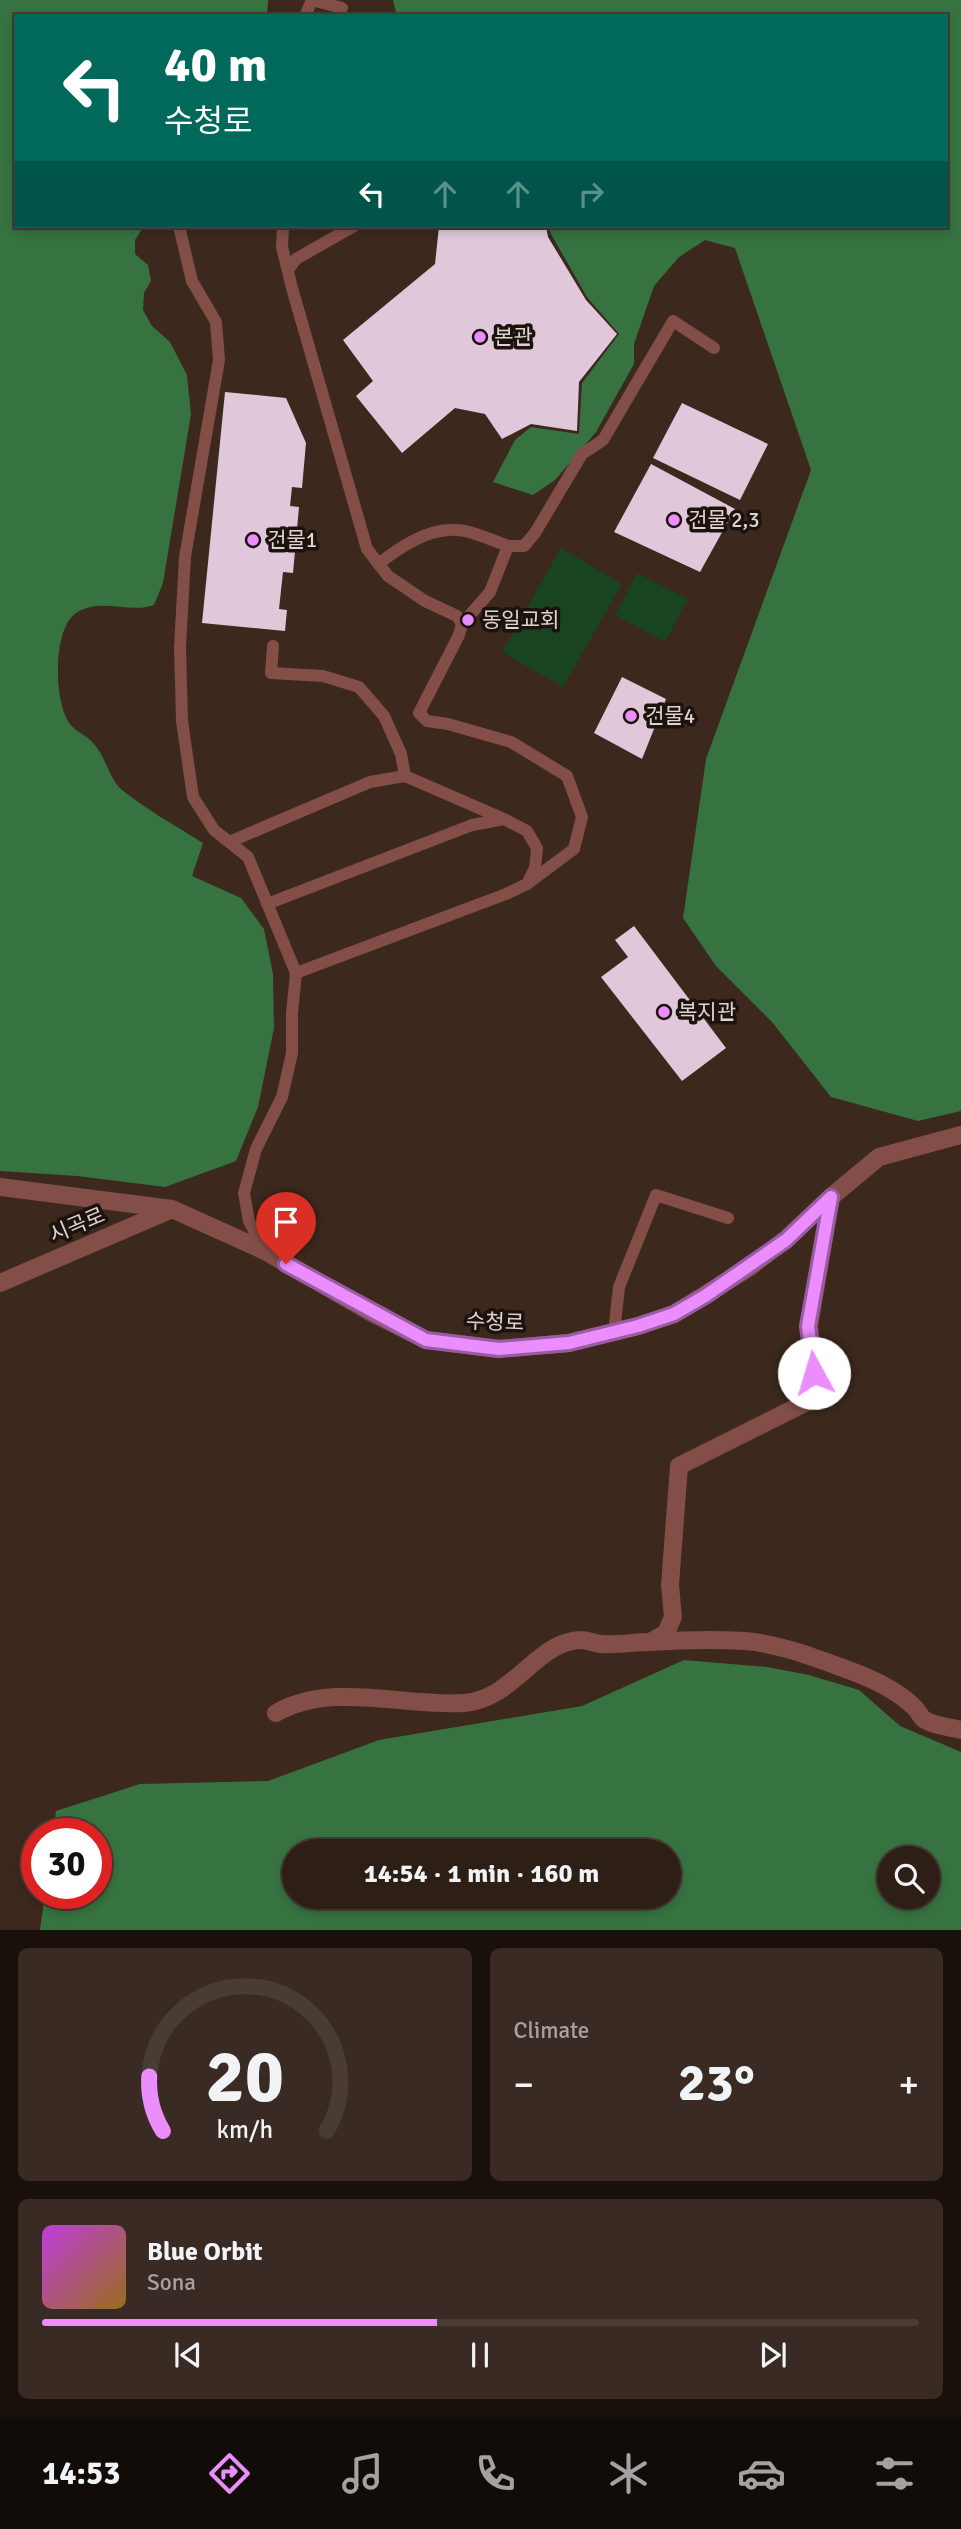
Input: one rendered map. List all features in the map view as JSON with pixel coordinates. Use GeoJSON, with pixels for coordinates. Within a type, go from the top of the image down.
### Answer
{"type":"FeatureCollection","features":[{"type":"Feature","properties":{"kind":"street","name":"수청로"},"geometry":{"type":"LineString","coordinates":[[0,1187],[172,1209],[265,1251],[370,1312],[426,1340],[499,1349],[569,1343],[614,1333],[674,1314],[786,1240],[831,1197],[879,1157],[961,1135]]}},
{"type":"Feature","properties":{"kind":"street"},"geometry":{"type":"LineString","coordinates":[[650,1642],[666,1633],[673,1617],[670,1585],[679,1466],[817,1397],[808,1326],[831,1197]]}},
{"type":"Feature","properties":{"kind":"street","name":"시곡로"},"geometry":{"type":"LineString","coordinates":[[0,1283],[172,1209]]}},
{"type":"Feature","properties":{"kind":"street"},"geometry":{"type":"LineString","coordinates":[[276,1713],[292,1704],[322,1698],[355,1697],[435,1703],[466,1703],[489,1698],[531,1668],[549,1649],[580,1640],[602,1644],[746,1641],[776,1646],[853,1672],[887,1688],[915,1707],[926,1721],[961,1730]]}},
{"type":"Feature","properties":{"kind":"lane"},"geometry":{"type":"LineString","coordinates":[[312,0],[342,8]]}},
{"type":"Feature","properties":{"kind":"lane"},"geometry":{"type":"LineString","coordinates":[[179,228],[192,281],[216,322],[219,360],[185,557],[180,647],[182,721],[193,797],[214,830],[248,857],[296,973],[292,1053],[282,1097],[256,1149],[244,1193],[249,1222],[265,1251]]}},
{"type":"Feature","properties":{"kind":"lane"},"geometry":{"type":"LineString","coordinates":[[283,228],[282,247],[288,270],[367,549],[388,576],[425,601],[457,616],[462,624]]}},
{"type":"Feature","properties":{"kind":"lane"},"geometry":{"type":"LineString","coordinates":[[288,270],[296,259],[350,228]]}},
{"type":"Feature","properties":{"kind":"lane"},"geometry":{"type":"LineString","coordinates":[[378,564],[401,547],[450,529],[508,546],[524,546],[535,533],[582,454],[603,440],[673,321],[714,348]]}},
{"type":"Feature","properties":{"kind":"lane"},"geometry":{"type":"LineString","coordinates":[[296,973],[506,894],[527,884],[574,849],[582,817],[567,776],[511,742],[449,724],[427,721],[419,713],[462,624],[490,592],[508,546]]}},
{"type":"Feature","properties":{"kind":"lane"},"geometry":{"type":"LineString","coordinates":[[273,646],[271,673],[323,677],[359,687],[384,716],[401,754],[405,776]]}},
{"type":"Feature","properties":{"kind":"lane"},"geometry":{"type":"LineString","coordinates":[[229,842],[370,782],[405,776],[527,831],[537,848],[536,868],[527,884]]}},
{"type":"Feature","properties":{"kind":"lane"},"geometry":{"type":"LineString","coordinates":[[267,904],[472,825],[504,819]]}},
{"type":"Feature","properties":{"kind":"lane"},"geometry":{"type":"LineString","coordinates":[[614,1333],[619,1287],[656,1195],[728,1218]]}},
{"type":"Feature","properties":{"kind":"green space"},"geometry":{"type":"Polygon","coordinates":[[[0,0],[268,0],[267,14],[14,14],[14,228],[143,228],[135,240],[135,254],[148,265],[151,281],[144,293],[143,310],[152,326],[170,342],[187,375],[191,414],[163,583],[154,605],[135,608],[95,606],[76,613],[68,622],[59,650],[61,700],[70,724],[94,744],[122,790],[203,843],[192,876],[241,898],[264,929],[273,974],[274,1028],[258,1107],[236,1161],[165,1187],[77,1176],[0,1171],[0,0]]]}},
{"type":"Feature","properties":{"kind":"green space"},"geometry":{"type":"Polygon","coordinates":[[[393,0],[961,0],[961,1111],[918,1121],[831,1097],[772,1022],[716,966],[683,918],[706,759],[811,470],[735,248],[705,240],[679,257],[654,286],[634,344],[634,364],[596,432],[555,480],[533,495],[493,482],[515,440],[531,427],[579,434],[582,383],[619,334],[587,297],[550,228],[948,228],[948,14],[396,14],[393,0]]]}},
{"type":"Feature","properties":{"kind":"green space"},"geometry":{"type":"Polygon","coordinates":[[[561,548],[622,584],[563,687],[502,652],[561,548]]]}},
{"type":"Feature","properties":{"kind":"green space"},"geometry":{"type":"Polygon","coordinates":[[[637,573],[688,599],[665,642],[615,615],[637,573]]]}},
{"type":"Feature","properties":{"kind":"green space"},"geometry":{"type":"Polygon","coordinates":[[[684,1660],[767,1667],[809,1675],[859,1690],[900,1726],[961,1752],[961,1930],[40,1930],[43,1909],[112,1909],[112,1818],[55,1818],[56,1811],[140,1784],[268,1781],[379,1740],[582,1706],[684,1660]]]}},
{"type":"Feature","properties":{"kind":"building","name":"본관"},"geometry":{"type":"Polygon","coordinates":[[[439,228],[546,228],[548,237],[586,300],[617,334],[579,382],[577,431],[531,424],[502,439],[485,414],[455,408],[402,453],[356,396],[373,381],[343,340],[435,264],[439,228]]]}},
{"type":"Feature","properties":{"kind":"building","name":"건물1"},"geometry":{"type":"Polygon","coordinates":[[[225,392],[286,398],[306,443],[302,488],[292,487],[290,506],[299,507],[293,573],[283,572],[279,609],[287,610],[285,631],[202,623],[225,392]]]}},
{"type":"Feature","properties":{"kind":"building","name":"건물 2,3"},"geometry":{"type":"Polygon","coordinates":[[[682,403],[768,444],[740,500],[653,458],[682,403]]]}},
{"type":"Feature","properties":{"kind":"building","name":"건물 2,3"},"geometry":{"type":"Polygon","coordinates":[[[651,464],[735,509],[700,572],[614,532],[651,464]]]}},
{"type":"Feature","properties":{"kind":"building","name":"건물4"},"geometry":{"type":"Polygon","coordinates":[[[622,677],[666,699],[642,759],[594,733],[622,677]]]}},
{"type":"Feature","properties":{"kind":"building","name":"복지관"},"geometry":{"type":"Polygon","coordinates":[[[634,926],[726,1048],[682,1081],[601,977],[628,957],[615,940],[634,926]]]}},
{"type":"Feature","properties":{"kind":"place","name":"본관"},"geometry":{"type":"Point","coordinates":[480,337]}},
{"type":"Feature","properties":{"kind":"place","name":"건물 2,3"},"geometry":{"type":"Point","coordinates":[674,520]}},
{"type":"Feature","properties":{"kind":"place","name":"건물1"},"geometry":{"type":"Point","coordinates":[253,540]}},
{"type":"Feature","properties":{"kind":"place","name":"동일교회"},"geometry":{"type":"Point","coordinates":[468,620]}},
{"type":"Feature","properties":{"kind":"place","name":"건물4"},"geometry":{"type":"Point","coordinates":[631,716]}},
{"type":"Feature","properties":{"kind":"place","name":"복지관"},"geometry":{"type":"Point","coordinates":[664,1012]}},
{"type":"Feature","properties":{"kind":"route"},"geometry":{"type":"LineString","coordinates":[[286,1264],[370,1312],[426,1340],[499,1349],[569,1343],[674,1314],[750,1267],[786,1240],[831,1197],[808,1326],[814,1373]]}}]}
